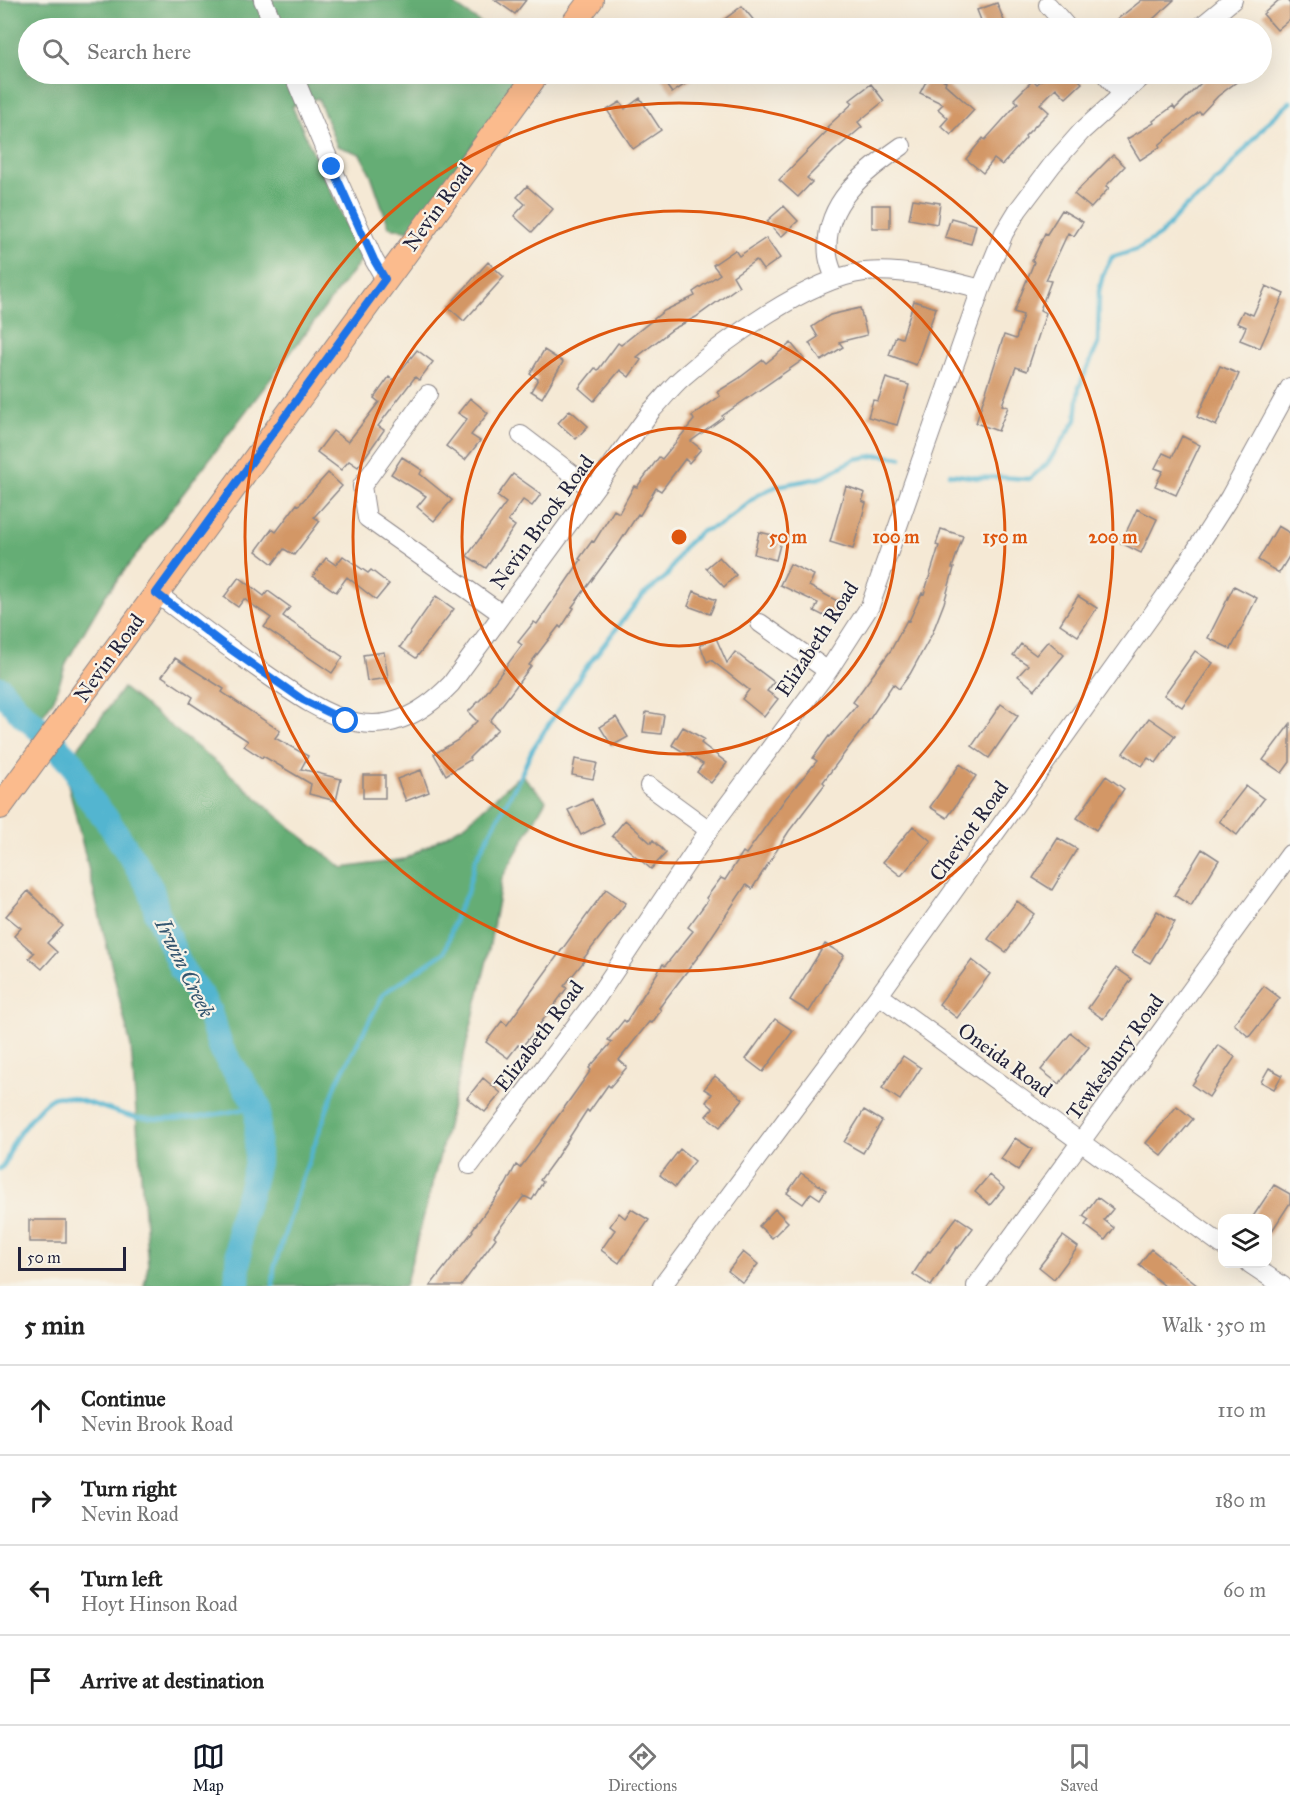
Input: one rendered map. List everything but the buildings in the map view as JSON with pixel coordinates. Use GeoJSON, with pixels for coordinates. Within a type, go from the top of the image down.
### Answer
{"type":"FeatureCollection","features":[{"type":"Feature","properties":{"kind":"main road"},"geometry":{"type":"LineString","coordinates":[[578,18],[591,0]]}},
{"type":"Feature","properties":{"kind":"main road","name":"Nevin Road"},"geometry":{"type":"LineString","coordinates":[[0,807],[530,84]]}},
{"type":"Feature","properties":{"kind":"street"},"geometry":{"type":"LineString","coordinates":[[263,0],[271,18]]}},
{"type":"Feature","properties":{"kind":"street"},"geometry":{"type":"LineString","coordinates":[[1211,18],[1233,0]]}},
{"type":"Feature","properties":{"kind":"street"},"geometry":{"type":"LineString","coordinates":[[1048,5],[1059,18]]}},
{"type":"Feature","properties":{"kind":"street"},"geometry":{"type":"LineString","coordinates":[[297,84],[374,260],[385,279]]}},
{"type":"Feature","properties":{"kind":"street"},"geometry":{"type":"LineString","coordinates":[[1113,84],[1121,93]]}},
{"type":"Feature","properties":{"kind":"street","name":"Elizabeth Road"},"geometry":{"type":"LineString","coordinates":[[470,1165],[596,999],[709,830],[828,671],[870,606],[981,289],[1004,233],[1018,210],[1052,165],[1082,131],[1132,84]]}},
{"type":"Feature","properties":{"kind":"street"},"geometry":{"type":"LineString","coordinates":[[835,278],[828,257],[828,236],[843,198],[856,181],[902,146]]}},
{"type":"Feature","properties":{"kind":"street","name":"Nevin Brook Road"},"geometry":{"type":"LineString","coordinates":[[156,593],[223,644],[303,700],[332,716],[360,724],[390,723],[418,712],[451,684],[652,410],[682,378],[720,347],[783,305],[835,278],[863,272],[892,271],[947,280],[981,289]]}},
{"type":"Feature","properties":{"kind":"street","name":"Cheviot Road"},"geometry":{"type":"LineString","coordinates":[[662,1286],[879,995],[1182,573],[1228,498],[1290,387]]}},
{"type":"Feature","properties":{"kind":"street"},"geometry":{"type":"LineString","coordinates":[[428,394],[362,486],[367,518],[502,614]]}},
{"type":"Feature","properties":{"kind":"street"},"geometry":{"type":"LineString","coordinates":[[521,435],[593,490]]}},
{"type":"Feature","properties":{"kind":"street"},"geometry":{"type":"LineString","coordinates":[[760,623],[828,671]]}},
{"type":"Feature","properties":{"kind":"street"},"geometry":{"type":"LineString","coordinates":[[650,786],[709,830]]}},
{"type":"Feature","properties":{"kind":"street","name":"Tewkesbury Road"},"geometry":{"type":"LineString","coordinates":[[976,1286],[1290,854]]}},
{"type":"Feature","properties":{"kind":"street","name":"Oneida Road"},"geometry":{"type":"LineString","coordinates":[[879,995],[1218,1242]]}},
{"type":"Feature","properties":{"kind":"street"},"geometry":{"type":"LineString","coordinates":[[1257,1268],[1283,1286]]}},
{"type":"Feature","properties":{"kind":"green space"},"geometry":{"type":"Polygon","coordinates":[[[0,0],[456,0],[455,5],[474,18],[18,18],[18,84],[519,84],[409,231],[389,227],[371,175],[360,154],[337,146],[318,98],[292,106],[362,259],[105,596],[67,661],[54,699],[36,725],[23,715],[0,689],[0,0]]]}},
{"type":"Feature","properties":{"kind":"green space"},"geometry":{"type":"Polygon","coordinates":[[[123,688],[222,767],[291,828],[343,868],[405,859],[466,824],[521,774],[546,800],[502,878],[487,960],[440,1155],[405,1286],[144,1286],[148,1265],[131,1047],[64,767],[123,688]]]}},
{"type":"Feature","properties":{"kind":"waterway"},"geometry":{"type":"LineString","coordinates":[[950,474],[979,478],[1029,479],[1047,464],[1076,420],[1079,387],[1098,344],[1099,291],[1103,274],[1112,257],[1138,249],[1160,235],[1185,207],[1208,191],[1268,122],[1290,102]]}},
{"type":"Feature","properties":{"kind":"waterway"},"geometry":{"type":"LineString","coordinates":[[273,1286],[274,1268],[300,1185],[337,1082],[384,993],[445,952],[456,915],[467,893],[475,861],[532,750],[584,670],[642,596],[667,576],[683,548],[700,532],[722,524],[758,495],[777,486],[820,478],[855,459],[879,455],[901,458]]}},
{"type":"Feature","properties":{"kind":"waterway","name":"Irwin Creek"},"geometry":{"type":"LineString","coordinates":[[0,689],[23,715],[54,741],[59,750],[73,763],[88,796],[108,821],[139,869],[151,889],[157,913],[182,970],[209,1012],[221,1049],[258,1106],[257,1163],[240,1222],[237,1286]]}},
{"type":"Feature","properties":{"kind":"waterway"},"geometry":{"type":"LineString","coordinates":[[0,1169],[25,1126],[44,1104],[55,1097],[72,1098],[130,1116],[154,1119],[199,1117],[258,1106]]}},
{"type":"Feature","properties":{"kind":"route"},"geometry":{"type":"LineString","coordinates":[[332,167],[374,260],[385,279],[156,593],[223,644],[303,700],[346,721]]}}]}
